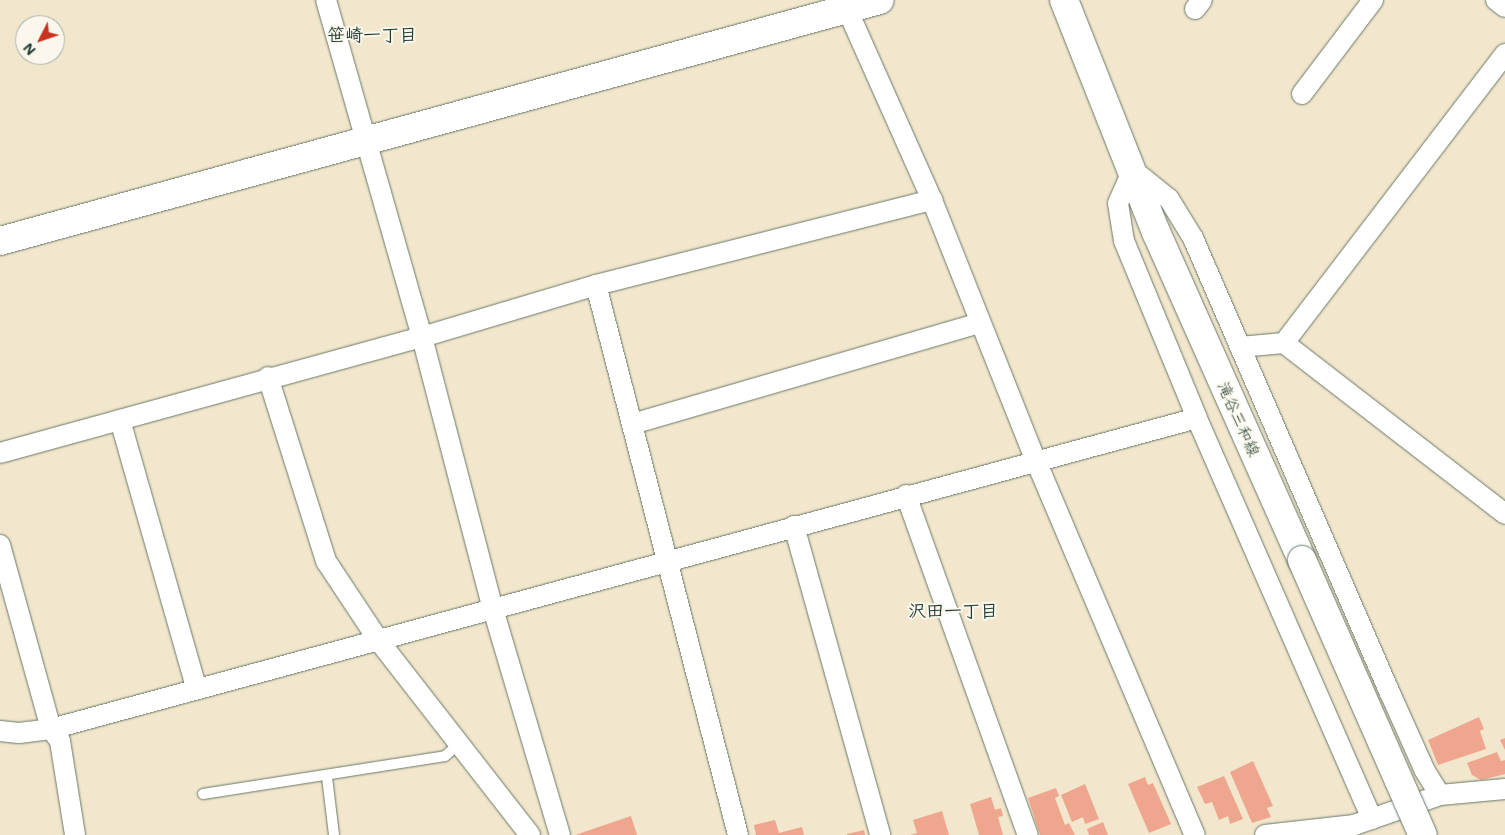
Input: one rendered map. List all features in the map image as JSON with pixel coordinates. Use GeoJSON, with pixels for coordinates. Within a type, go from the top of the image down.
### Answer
{"type":"FeatureCollection","features":[{"type":"Feature","properties":{"kind":"street"},"geometry":{"type":"LineString","coordinates":[[326,0],[422,337],[493,609],[560,835]]}},
{"type":"Feature","properties":{"kind":"street"},"geometry":{"type":"LineString","coordinates":[[0,242],[366,142],[845,5],[880,0]]}},
{"type":"Feature","properties":{"kind":"street","name":"滝谷三和線"},"geometry":{"type":"LineString","coordinates":[[1064,0],[1156,232],[1423,835]]}},
{"type":"Feature","properties":{"kind":"street"},"geometry":{"type":"LineString","coordinates":[[1302,94],[1373,0]]}},
{"type":"Feature","properties":{"kind":"street"},"geometry":{"type":"LineString","coordinates":[[1496,0],[1505,7]]}},
{"type":"Feature","properties":{"kind":"street"},"geometry":{"type":"LineString","coordinates":[[845,5],[932,200],[979,323],[1036,461],[1195,835]]}},
{"type":"Feature","properties":{"kind":"street"},"geometry":{"type":"LineString","coordinates":[[1284,343],[1505,54]]}},
{"type":"Feature","properties":{"kind":"street"},"geometry":{"type":"LineString","coordinates":[[1372,819],[1197,418],[1124,241],[1118,204],[1133,170],[1169,199],[1193,238],[1390,693],[1426,771],[1440,795]]}},
{"type":"Feature","properties":{"kind":"street"},"geometry":{"type":"LineString","coordinates":[[0,453],[268,377],[422,337],[596,285],[932,200]]}},
{"type":"Feature","properties":{"kind":"street"},"geometry":{"type":"LineString","coordinates":[[596,285],[738,835]]}},
{"type":"Feature","properties":{"kind":"street"},"geometry":{"type":"LineString","coordinates":[[632,424],[979,323]]}},
{"type":"Feature","properties":{"kind":"street"},"geometry":{"type":"LineString","coordinates":[[1240,347],[1284,343],[1505,514]]}},
{"type":"Feature","properties":{"kind":"street"},"geometry":{"type":"LineString","coordinates":[[268,377],[326,561],[378,641],[530,835]]}},
{"type":"Feature","properties":{"kind":"street"},"geometry":{"type":"LineString","coordinates":[[0,731],[19,733],[51,729],[196,687],[378,641],[906,495],[1197,418]]}},
{"type":"Feature","properties":{"kind":"street"},"geometry":{"type":"LineString","coordinates":[[120,420],[196,687]]}},
{"type":"Feature","properties":{"kind":"street"},"geometry":{"type":"LineString","coordinates":[[906,495],[1028,835]]}},
{"type":"Feature","properties":{"kind":"street"},"geometry":{"type":"LineString","coordinates":[[794,526],[880,835]]}},
{"type":"Feature","properties":{"kind":"street"},"geometry":{"type":"LineString","coordinates":[[0,545],[51,729],[60,741],[75,835]]}},
{"type":"Feature","properties":{"kind":"street"},"geometry":{"type":"LineString","coordinates":[[1265,835],[1354,825],[1440,795],[1505,789]]}},
{"type":"Feature","properties":{"kind":"lane"},"geometry":{"type":"LineString","coordinates":[[203,794],[445,756],[459,744]]}},
{"type":"Feature","properties":{"kind":"lane"},"geometry":{"type":"LineString","coordinates":[[327,776],[334,835]]}},
{"type":"Feature","properties":{"kind":"building"},"geometry":{"type":"Polygon","coordinates":[[[1479,717],[1484,729],[1480,731],[1486,749],[1438,765],[1428,740],[1479,717]]]}},
{"type":"Feature","properties":{"kind":"building"},"geometry":{"type":"Polygon","coordinates":[[[1505,738],[1505,750],[1500,740],[1505,738]]]}},
{"type":"Feature","properties":{"kind":"building"},"geometry":{"type":"Polygon","coordinates":[[[1497,752],[1501,761],[1505,760],[1505,774],[1481,780],[1472,775],[1467,763],[1497,752]]]}},
{"type":"Feature","properties":{"kind":"building"},"geometry":{"type":"Polygon","coordinates":[[[1253,761],[1273,806],[1267,808],[1271,817],[1252,823],[1230,772],[1253,761]]]}},
{"type":"Feature","properties":{"kind":"building"},"geometry":{"type":"Polygon","coordinates":[[[1224,776],[1243,819],[1230,824],[1228,816],[1219,820],[1212,802],[1205,804],[1197,787],[1224,776]]]}},
{"type":"Feature","properties":{"kind":"building"},"geometry":{"type":"Polygon","coordinates":[[[1145,777],[1148,785],[1153,783],[1171,824],[1149,833],[1128,784],[1145,777]]]}},
{"type":"Feature","properties":{"kind":"building"},"geometry":{"type":"Polygon","coordinates":[[[1085,784],[1099,819],[1085,824],[1083,817],[1072,822],[1061,795],[1085,784]]]}},
{"type":"Feature","properties":{"kind":"building"},"geometry":{"type":"Polygon","coordinates":[[[1056,788],[1059,796],[1055,798],[1065,825],[1069,823],[1075,835],[1040,835],[1028,798],[1056,788]]]}},
{"type":"Feature","properties":{"kind":"building"},"geometry":{"type":"Polygon","coordinates":[[[991,797],[995,810],[1001,808],[1003,816],[998,817],[1003,835],[979,835],[970,804],[991,797]]]}},
{"type":"Feature","properties":{"kind":"building"},"geometry":{"type":"Polygon","coordinates":[[[942,811],[949,835],[910,835],[917,833],[913,820],[942,811]]]}},
{"type":"Feature","properties":{"kind":"building"},"geometry":{"type":"Polygon","coordinates":[[[631,816],[637,835],[575,835],[631,816]]]}},
{"type":"Feature","properties":{"kind":"building"},"geometry":{"type":"Polygon","coordinates":[[[775,820],[779,833],[802,827],[804,835],[756,835],[754,825],[775,820]]]}},
{"type":"Feature","properties":{"kind":"building"},"geometry":{"type":"Polygon","coordinates":[[[1103,822],[1108,835],[1089,835],[1087,829],[1103,822]]]}},
{"type":"Feature","properties":{"kind":"building"},"geometry":{"type":"Polygon","coordinates":[[[864,830],[865,835],[847,835],[847,834],[864,830]]]}},
{"type":"Feature","properties":{"kind":"district","name":"笹崎一丁目"},"geometry":{"type":"Point","coordinates":[372,34]}},
{"type":"Feature","properties":{"kind":"district","name":"沢田一丁目"},"geometry":{"type":"Point","coordinates":[953,610]}}]}
